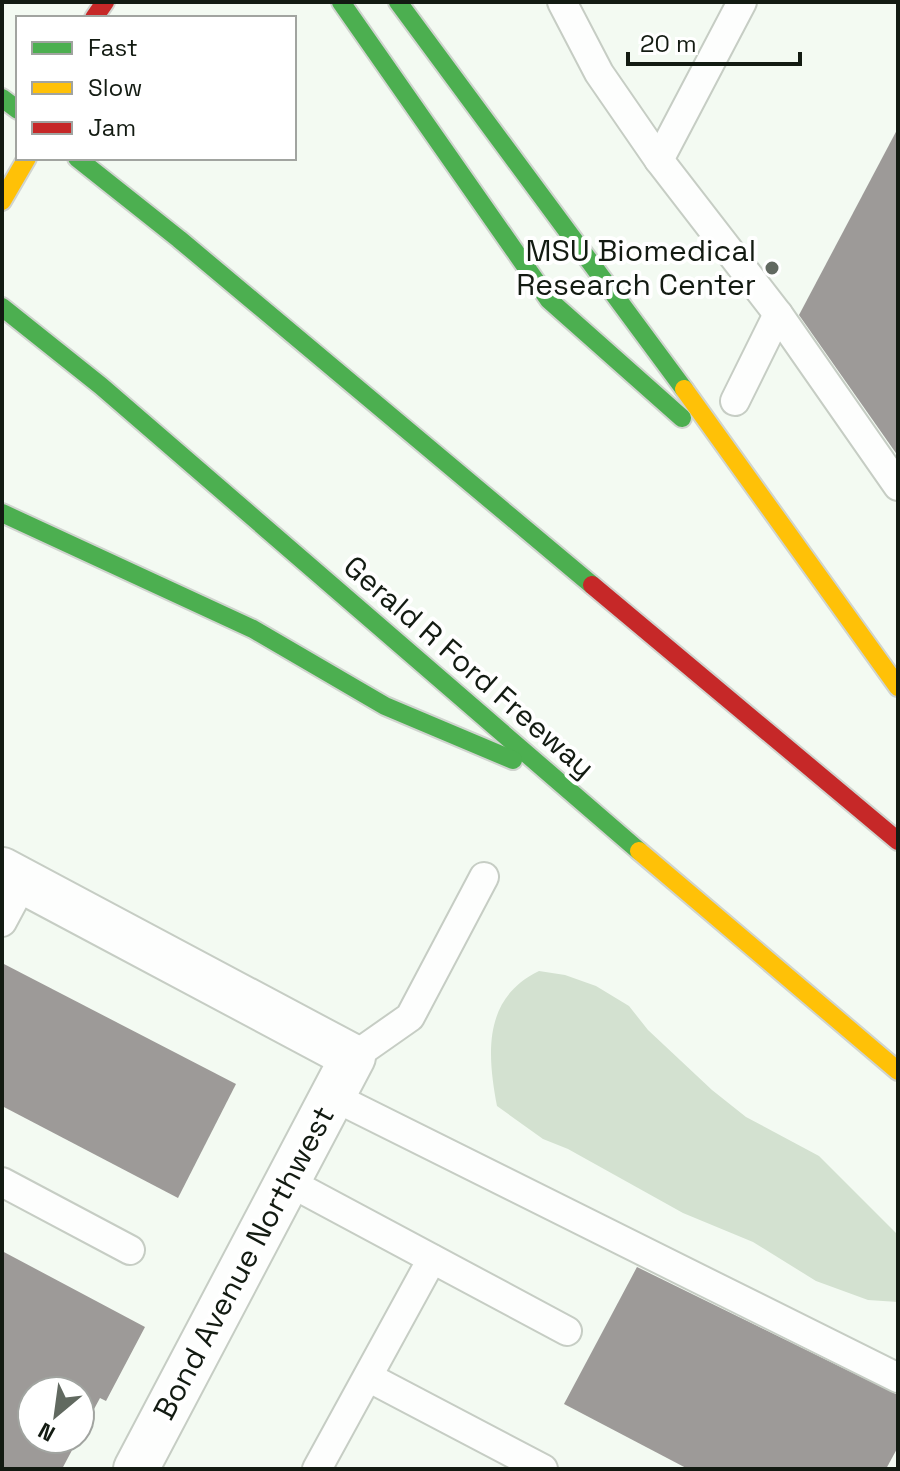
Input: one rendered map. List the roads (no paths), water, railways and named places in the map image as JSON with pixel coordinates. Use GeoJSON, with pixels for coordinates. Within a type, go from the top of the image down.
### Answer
{"type":"FeatureCollection","features":[{"type":"Feature","properties":{"kind":"highway"},"geometry":{"type":"LineString","coordinates":[[341,2],[549,300],[743,473]]}},
{"type":"Feature","properties":{"kind":"highway"},"geometry":{"type":"LineString","coordinates":[[398,2],[615,294],[898,687]]}},
{"type":"Feature","properties":{"kind":"highway"},"geometry":{"type":"LineString","coordinates":[[2,201],[26,160]]}},
{"type":"Feature","properties":{"kind":"highway"},"geometry":{"type":"LineString","coordinates":[[80,160],[179,239],[898,841]]}},
{"type":"Feature","properties":{"kind":"highway","name":"Gerald R Ford Freeway"},"geometry":{"type":"LineString","coordinates":[[2,307],[101,386],[552,777],[898,1071]]}},
{"type":"Feature","properties":{"kind":"highway"},"geometry":{"type":"LineString","coordinates":[[2,513],[253,629],[385,706],[552,777]]}},
{"type":"Feature","properties":{"kind":"street"},"geometry":{"type":"LineString","coordinates":[[13,876],[353,1057]]}},
{"type":"Feature","properties":{"kind":"street","name":"Bond Avenue Northwest"},"geometry":{"type":"LineString","coordinates":[[136,1469],[353,1057]]}},
{"type":"Feature","properties":{"kind":"lane"},"geometry":{"type":"LineString","coordinates":[[562,2],[599,73],[659,160],[778,314],[898,486]]}},
{"type":"Feature","properties":{"kind":"lane"},"geometry":{"type":"LineString","coordinates":[[659,160],[742,2]]}},
{"type":"Feature","properties":{"kind":"lane"},"geometry":{"type":"LineString","coordinates":[[735,401],[778,314]]}},
{"type":"Feature","properties":{"kind":"lane"},"geometry":{"type":"LineString","coordinates":[[2,922],[13,876]]}},
{"type":"Feature","properties":{"kind":"lane"},"geometry":{"type":"LineString","coordinates":[[353,1057],[410,1017],[484,877]]}},
{"type":"Feature","properties":{"kind":"lane"},"geometry":{"type":"LineString","coordinates":[[332,1096],[898,1378]]}},
{"type":"Feature","properties":{"kind":"lane"},"geometry":{"type":"LineString","coordinates":[[287,1181],[567,1331]]}},
{"type":"Feature","properties":{"kind":"lane"},"geometry":{"type":"LineString","coordinates":[[2,1182],[130,1250]]}},
{"type":"Feature","properties":{"kind":"lane"},"geometry":{"type":"LineString","coordinates":[[317,1469],[432,1259]]}},
{"type":"Feature","properties":{"kind":"lane"},"geometry":{"type":"LineString","coordinates":[[368,1377],[543,1469]]}},
{"type":"Feature","properties":{"kind":"place","name":"MSU Biomedical Research Center"},"geometry":{"type":"Point","coordinates":[772,268]}}]}
